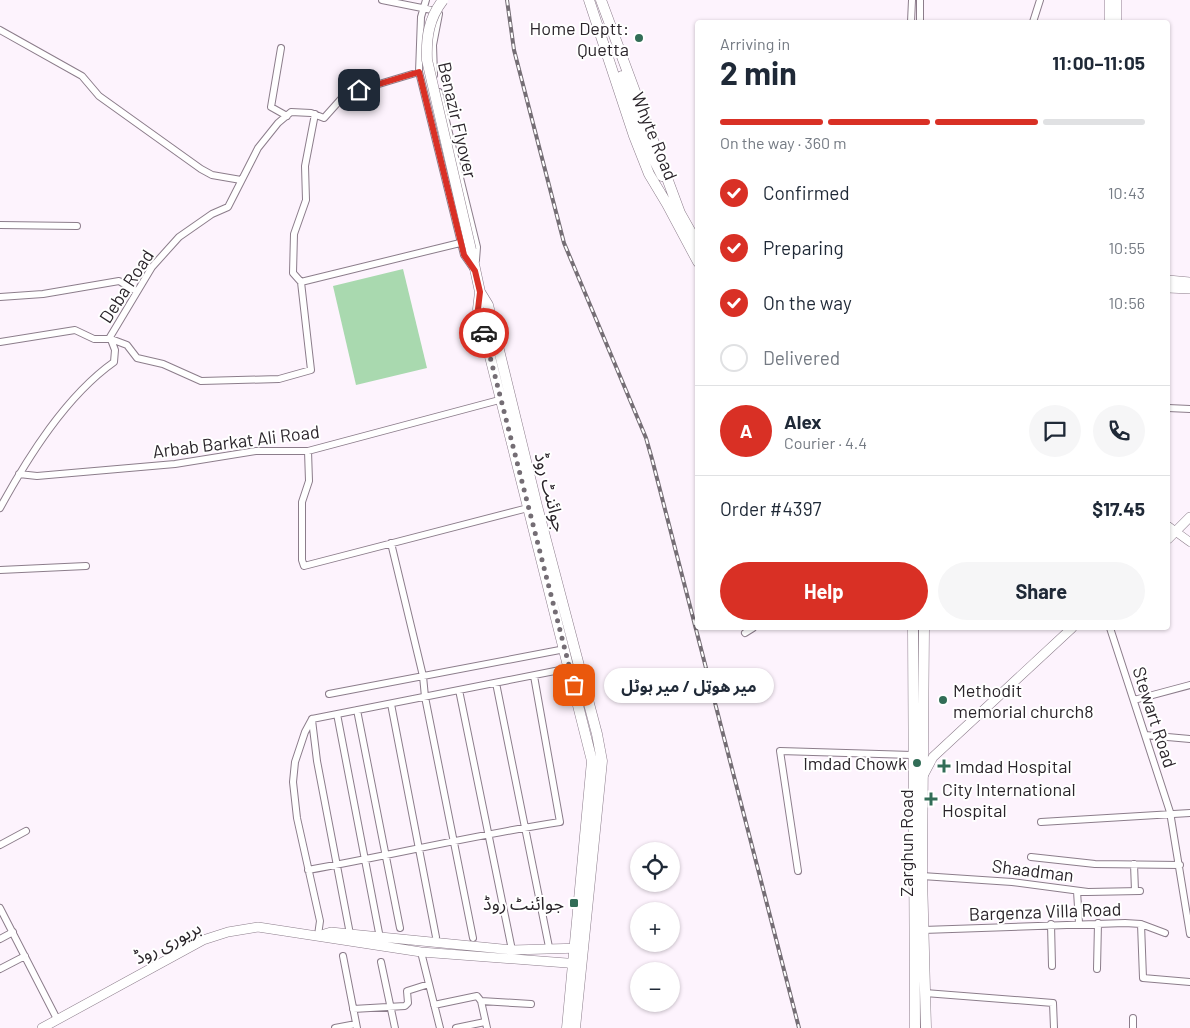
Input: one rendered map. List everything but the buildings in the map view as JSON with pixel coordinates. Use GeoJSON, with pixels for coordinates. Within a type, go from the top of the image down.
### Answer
{"type":"FeatureCollection","features":[{"type":"Feature","properties":{"kind":"main road","name":"Benazir Flyover"},"geometry":{"type":"LineString","coordinates":[[442,0],[435,11],[429,27],[426,42],[427,60],[471,250]]}},
{"type":"Feature","properties":{"kind":"main road","name":"Whyte Road"},"geometry":{"type":"LineString","coordinates":[[589,0],[634,136],[649,174],[671,201]]}},
{"type":"Feature","properties":{"kind":"main road","name":"Whyte Road"},"geometry":{"type":"LineString","coordinates":[[596,0],[644,140],[671,201]]}},
{"type":"Feature","properties":{"kind":"main road","name":"Whyte Road"},"geometry":{"type":"LineString","coordinates":[[601,0],[671,201]]}},
{"type":"Feature","properties":{"kind":"main road"},"geometry":{"type":"LineString","coordinates":[[671,201],[695,240]]}},
{"type":"Feature","properties":{"kind":"main road"},"geometry":{"type":"LineString","coordinates":[[671,201],[695,255]]}},
{"type":"Feature","properties":{"kind":"main road","name":"جوائنٹ روڈ"},"geometry":{"type":"LineString","coordinates":[[471,250],[480,292],[478,309],[537,506],[600,745],[601,777],[579,947]]}},
{"type":"Feature","properties":{"kind":"main road"},"geometry":{"type":"LineString","coordinates":[[1170,280],[1190,282]]}},
{"type":"Feature","properties":{"kind":"main road"},"geometry":{"type":"LineString","coordinates":[[1170,288],[1190,289]]}},
{"type":"Feature","properties":{"kind":"main road","name":"جوائنٹ روڈ"},"geometry":{"type":"LineString","coordinates":[[506,399],[528,508],[592,761],[575,1028]]}},
{"type":"Feature","properties":{"kind":"main road"},"geometry":{"type":"LineString","coordinates":[[1170,537],[1190,517]]}},
{"type":"Feature","properties":{"kind":"main road","name":"Zarghun Road"},"geometry":{"type":"LineString","coordinates":[[913,630],[912,755],[915,1028]]}},
{"type":"Feature","properties":{"kind":"main road","name":"Zarghun Road"},"geometry":{"type":"LineString","coordinates":[[924,630],[922,876],[926,1028]]}},
{"type":"Feature","properties":{"kind":"main road"},"geometry":{"type":"LineString","coordinates":[[922,777],[932,757],[1070,630]]}},
{"type":"Feature","properties":{"kind":"main road","name":"بریوری روڈ"},"geometry":{"type":"LineString","coordinates":[[42,1028],[202,940],[228,932],[258,927],[421,952],[578,964]]}},
{"type":"Feature","properties":{"kind":"main road","name":"بریوری روڈ"},"geometry":{"type":"LineString","coordinates":[[318,935],[331,932],[512,950],[579,947]]}},
{"type":"Feature","properties":{"kind":"main road","name":"جوائنٹ روڈ"},"geometry":{"type":"LineString","coordinates":[[567,1028],[578,964]]}},
{"type":"Feature","properties":{"kind":"street"},"geometry":{"type":"LineString","coordinates":[[382,0],[425,4],[440,12]]}},
{"type":"Feature","properties":{"kind":"street"},"geometry":{"type":"LineString","coordinates":[[442,0],[433,45],[434,74],[477,247],[475,271]]}},
{"type":"Feature","properties":{"kind":"street"},"geometry":{"type":"LineString","coordinates":[[912,0],[912,20]]}},
{"type":"Feature","properties":{"kind":"street"},"geometry":{"type":"LineString","coordinates":[[920,0],[920,20]]}},
{"type":"Feature","properties":{"kind":"street"},"geometry":{"type":"LineString","coordinates":[[1034,20],[1040,0]]}},
{"type":"Feature","properties":{"kind":"street"},"geometry":{"type":"LineString","coordinates":[[1109,0],[1109,20]]}},
{"type":"Feature","properties":{"kind":"street"},"geometry":{"type":"LineString","coordinates":[[1117,0],[1117,20]]}},
{"type":"Feature","properties":{"kind":"street"},"geometry":{"type":"LineString","coordinates":[[425,4],[419,41],[419,72],[460,243],[464,255],[475,271]]}},
{"type":"Feature","properties":{"kind":"street"},"geometry":{"type":"LineString","coordinates":[[0,30],[82,76],[98,96],[201,169],[212,175],[241,180]]}},
{"type":"Feature","properties":{"kind":"street"},"geometry":{"type":"LineString","coordinates":[[281,48],[271,107],[287,116],[291,112],[315,114],[324,118],[341,99],[359,90],[419,72]]}},
{"type":"Feature","properties":{"kind":"street"},"geometry":{"type":"LineString","coordinates":[[0,342],[31,335],[75,330],[94,339],[111,339],[127,344],[137,358],[163,364],[201,381],[279,379],[311,370],[300,282],[292,273],[294,234],[306,200],[305,166],[315,114]]}},
{"type":"Feature","properties":{"kind":"street","name":"Deba Road"},"geometry":{"type":"LineString","coordinates":[[0,508],[19,474],[67,408],[95,375],[114,362],[116,350],[111,339],[136,291],[152,266],[180,237],[212,214],[228,207],[258,148],[278,123],[287,116]]}},
{"type":"Feature","properties":{"kind":"street"},"geometry":{"type":"LineString","coordinates":[[0,225],[77,226]]}},
{"type":"Feature","properties":{"kind":"street"},"geometry":{"type":"LineString","coordinates":[[300,282],[460,243]]}},
{"type":"Feature","properties":{"kind":"street"},"geometry":{"type":"LineString","coordinates":[[0,296],[42,294],[119,280],[136,291]]}},
{"type":"Feature","properties":{"kind":"street","name":"Arbab Barkat Ali Road"},"geometry":{"type":"LineString","coordinates":[[19,474],[37,476],[175,464],[256,451],[308,450],[506,399]]}},
{"type":"Feature","properties":{"kind":"street"},"geometry":{"type":"LineString","coordinates":[[1170,408],[1190,409]]}},
{"type":"Feature","properties":{"kind":"street"},"geometry":{"type":"LineString","coordinates":[[308,450],[310,481],[302,502],[302,560],[304,566],[528,508]]}},
{"type":"Feature","properties":{"kind":"street"},"geometry":{"type":"LineString","coordinates":[[1170,527],[1190,542]]}},
{"type":"Feature","properties":{"kind":"street"},"geometry":{"type":"LineString","coordinates":[[391,543],[423,676],[425,697],[473,938]]}},
{"type":"Feature","properties":{"kind":"street"},"geometry":{"type":"LineString","coordinates":[[0,570],[86,566]]}},
{"type":"Feature","properties":{"kind":"street"},"geometry":{"type":"LineString","coordinates":[[745,633],[750,630]]}},
{"type":"Feature","properties":{"kind":"street","name":"Stewart Road"},"geometry":{"type":"LineString","coordinates":[[1111,630],[1170,812],[1190,934]]}},
{"type":"Feature","properties":{"kind":"street"},"geometry":{"type":"LineString","coordinates":[[329,694],[565,649]]}},
{"type":"Feature","properties":{"kind":"street"},"geometry":{"type":"LineString","coordinates":[[312,719],[570,668]]}},
{"type":"Feature","properties":{"kind":"street"},"geometry":{"type":"LineString","coordinates":[[308,870],[365,861],[454,840],[560,822],[534,676]]}},
{"type":"Feature","properties":{"kind":"street"},"geometry":{"type":"LineString","coordinates":[[496,683],[548,947]]}},
{"type":"Feature","properties":{"kind":"street"},"geometry":{"type":"LineString","coordinates":[[1134,700],[1190,685]]}},
{"type":"Feature","properties":{"kind":"street"},"geometry":{"type":"LineString","coordinates":[[459,690],[512,950]]}},
{"type":"Feature","properties":{"kind":"street"},"geometry":{"type":"LineString","coordinates":[[391,704],[436,937]]}},
{"type":"Feature","properties":{"kind":"street"},"geometry":{"type":"LineString","coordinates":[[357,710],[400,928]]}},
{"type":"Feature","properties":{"kind":"street"},"geometry":{"type":"LineString","coordinates":[[337,714],[380,938]]}},
{"type":"Feature","properties":{"kind":"street"},"geometry":{"type":"LineString","coordinates":[[312,719],[350,934]]}},
{"type":"Feature","properties":{"kind":"street"},"geometry":{"type":"LineString","coordinates":[[312,719],[295,762],[293,782],[297,818],[320,921],[318,935]]}},
{"type":"Feature","properties":{"kind":"street"},"geometry":{"type":"LineString","coordinates":[[1145,735],[1190,739]]}},
{"type":"Feature","properties":{"kind":"street"},"geometry":{"type":"LineString","coordinates":[[798,871],[780,752],[912,755]]}},
{"type":"Feature","properties":{"kind":"street"},"geometry":{"type":"LineString","coordinates":[[1041,822],[1190,812]]}},
{"type":"Feature","properties":{"kind":"street"},"geometry":{"type":"LineString","coordinates":[[0,845],[26,831]]}},
{"type":"Feature","properties":{"kind":"street"},"geometry":{"type":"LineString","coordinates":[[1031,857],[1095,864],[1180,864]]}},
{"type":"Feature","properties":{"kind":"street","name":"Shaadman"},"geometry":{"type":"LineString","coordinates":[[922,876],[1012,882],[1077,891],[1138,891],[1134,864]]}},
{"type":"Feature","properties":{"kind":"street"},"geometry":{"type":"LineString","coordinates":[[1077,891],[1079,923]]}},
{"type":"Feature","properties":{"kind":"street"},"geometry":{"type":"LineString","coordinates":[[0,908],[57,1019]]}},
{"type":"Feature","properties":{"kind":"street"},"geometry":{"type":"LineString","coordinates":[[1097,969],[1098,923]]}},
{"type":"Feature","properties":{"kind":"street","name":"Bargenza Villa Road"},"geometry":{"type":"LineString","coordinates":[[923,930],[1098,923],[1140,924],[1165,933]]}},
{"type":"Feature","properties":{"kind":"street"},"geometry":{"type":"LineString","coordinates":[[1051,924],[1052,966]]}},
{"type":"Feature","properties":{"kind":"street"},"geometry":{"type":"LineString","coordinates":[[1140,924],[1143,978],[1190,982]]}},
{"type":"Feature","properties":{"kind":"street"},"geometry":{"type":"LineString","coordinates":[[0,939],[13,932]]}},
{"type":"Feature","properties":{"kind":"street"},"geometry":{"type":"LineString","coordinates":[[421,952],[440,1028]]}},
{"type":"Feature","properties":{"kind":"street"},"geometry":{"type":"LineString","coordinates":[[0,969],[25,956]]}},
{"type":"Feature","properties":{"kind":"street"},"geometry":{"type":"LineString","coordinates":[[335,1028],[356,1026],[343,956]]}},
{"type":"Feature","properties":{"kind":"street"},"geometry":{"type":"LineString","coordinates":[[381,962],[395,1028]]}},
{"type":"Feature","properties":{"kind":"street"},"geometry":{"type":"LineString","coordinates":[[353,1009],[391,1008],[408,1005],[407,991],[429,984]]}},
{"type":"Feature","properties":{"kind":"street"},"geometry":{"type":"LineString","coordinates":[[925,993],[1054,1003],[1054,1028]]}},
{"type":"Feature","properties":{"kind":"street"},"geometry":{"type":"LineString","coordinates":[[434,1005],[474,995],[481,1001],[531,1004]]}},
{"type":"Feature","properties":{"kind":"street"},"geometry":{"type":"LineString","coordinates":[[456,1028],[486,1025],[481,1001]]}},
{"type":"Feature","properties":{"kind":"street"},"geometry":{"type":"LineString","coordinates":[[1133,1018],[1133,1028]]}},
{"type":"Feature","properties":{"kind":"green space"},"geometry":{"type":"Polygon","coordinates":[[[403,269],[427,368],[356,385],[333,286],[403,269]]]}},
{"type":"Feature","properties":{"kind":"railway"},"geometry":{"type":"LineString","coordinates":[[507,0],[514,50],[564,243],[646,438],[695,625]]}},
{"type":"Feature","properties":{"kind":"railway"},"geometry":{"type":"LineString","coordinates":[[696,630],[799,1028]]}},
{"type":"Feature","properties":{"kind":"way so far"},"geometry":{"type":"LineString","coordinates":[[484,333],[574,685]]}},
{"type":"Feature","properties":{"kind":"place","name":"Home Deptt: Quetta"},"geometry":{"type":"Point","coordinates":[639,38]}},
{"type":"Feature","properties":{"kind":"place","name":"میر هوټل / میر ہوٹل"},"geometry":{"type":"Point","coordinates":[574,685]}},
{"type":"Feature","properties":{"kind":"place","name":"Methodit memorial church8"},"geometry":{"type":"Point","coordinates":[943,700]}},
{"type":"Feature","properties":{"kind":"place","name":"Imdad Chowk"},"geometry":{"type":"Point","coordinates":[917,763]}},
{"type":"Feature","properties":{"kind":"place","name":"Imdad Hospital"},"geometry":{"type":"Point","coordinates":[944,766]}},
{"type":"Feature","properties":{"kind":"place","name":"City International Hospital"},"geometry":{"type":"Point","coordinates":[931,799]}},
{"type":"Feature","properties":{"kind":"place","name":"جوائنٹ روڈ"},"geometry":{"type":"Point","coordinates":[574,903]}},
{"type":"Feature","properties":{"kind":"route"},"geometry":{"type":"LineString","coordinates":[[359,90],[419,72],[460,243],[464,255],[475,271],[480,292],[478,309],[484,333]]}}]}
